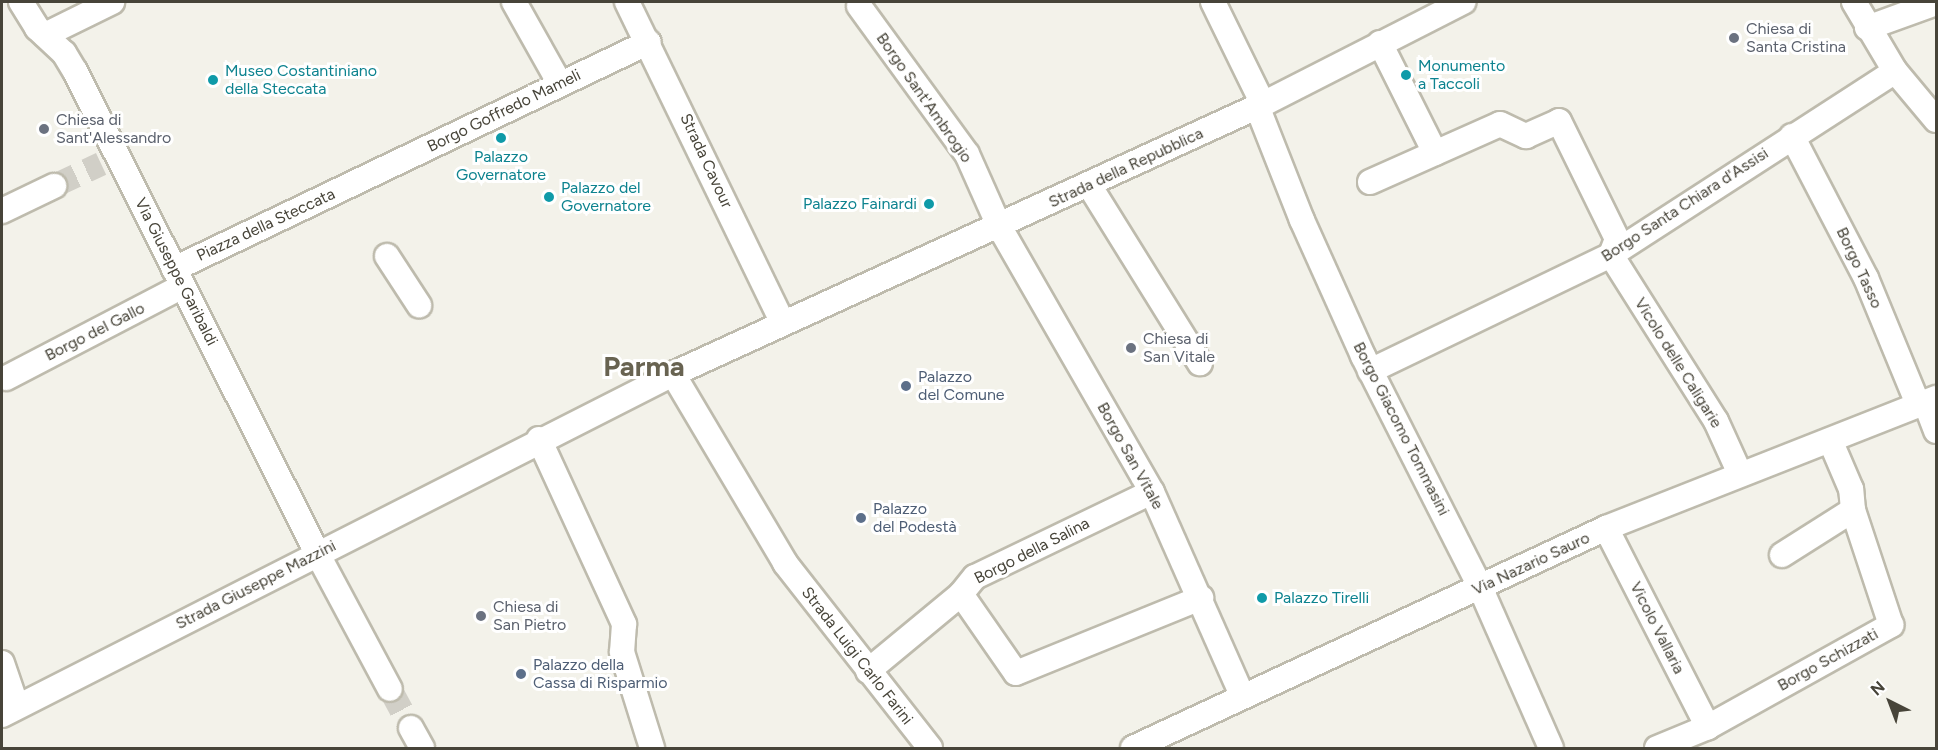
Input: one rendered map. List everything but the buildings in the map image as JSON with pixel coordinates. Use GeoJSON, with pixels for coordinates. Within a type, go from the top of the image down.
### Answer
{"type":"FeatureCollection","features":[{"type":"Feature","properties":{"kind":"street","name":"Via Giuseppe Garibaldi"},"geometry":{"type":"LineString","coordinates":[[21,2],[45,35],[70,62],[110,160],[179,278],[317,554],[390,689]]}},
{"type":"Feature","properties":{"kind":"street"},"geometry":{"type":"LineString","coordinates":[[45,35],[112,2]]}},
{"type":"Feature","properties":{"kind":"street"},"geometry":{"type":"LineString","coordinates":[[514,2],[561,84]]}},
{"type":"Feature","properties":{"kind":"street","name":"Strada Cavour"},"geometry":{"type":"LineString","coordinates":[[627,2],[649,42],[782,321]]}},
{"type":"Feature","properties":{"kind":"street","name":"Borgo Giacomo Tommasini"},"geometry":{"type":"LineString","coordinates":[[1213,2],[1260,105],[1302,220],[1371,371],[1480,587],[1551,748]]}},
{"type":"Feature","properties":{"kind":"street"},"geometry":{"type":"LineString","coordinates":[[1854,2],[1895,71],[1936,120]]}},
{"type":"Feature","properties":{"kind":"street","name":"Strada della Repubblica"},"geometry":{"type":"LineString","coordinates":[[673,374],[782,321],[999,226],[1260,105],[1455,3]]}},
{"type":"Feature","properties":{"kind":"street"},"geometry":{"type":"LineString","coordinates":[[1868,28],[1936,3]]}},
{"type":"Feature","properties":{"kind":"street","name":"Borgo Sant'Ambrogio"},"geometry":{"type":"LineString","coordinates":[[859,6],[967,154],[999,226]]}},
{"type":"Feature","properties":{"kind":"street","name":"Borgo Goffredo Mameli"},"geometry":{"type":"LineString","coordinates":[[358,181],[649,42]]}},
{"type":"Feature","properties":{"kind":"street"},"geometry":{"type":"LineString","coordinates":[[1380,43],[1435,153]]}},
{"type":"Feature","properties":{"kind":"street","name":"Borgo Santa Chiara d'Assisi"},"geometry":{"type":"LineString","coordinates":[[1371,371],[1611,255],[1895,71]]}},
{"type":"Feature","properties":{"kind":"street"},"geometry":{"type":"LineString","coordinates":[[1370,182],[1500,124],[1526,136],[1559,121],[1617,239],[1611,255]]}},
{"type":"Feature","properties":{"kind":"street","name":"Borgo Tasso"},"geometry":{"type":"LineString","coordinates":[[1792,136],[1866,278],[1926,401],[1936,431]]}},
{"type":"Feature","properties":{"kind":"street","name":"Piazza della Steccata"},"geometry":{"type":"LineString","coordinates":[[179,278],[358,181]]}},
{"type":"Feature","properties":{"kind":"street"},"geometry":{"type":"LineString","coordinates":[[1089,185],[1200,363]]}},
{"type":"Feature","properties":{"kind":"street"},"geometry":{"type":"LineString","coordinates":[[2,211],[54,186]]}},
{"type":"Feature","properties":{"kind":"street","name":"Borgo San Vitale"},"geometry":{"type":"LineString","coordinates":[[999,226],[1152,492],[1201,598],[1242,695]]}},
{"type":"Feature","properties":{"kind":"street","name":"Vicolo delle Caligarie"},"geometry":{"type":"LineString","coordinates":[[1611,255],[1716,421],[1740,474]]}},
{"type":"Feature","properties":{"kind":"street"},"geometry":{"type":"LineString","coordinates":[[387,256],[420,305]]}},
{"type":"Feature","properties":{"kind":"street","name":"Borgo del Gallo"},"geometry":{"type":"LineString","coordinates":[[6,378],[179,278]]}},
{"type":"Feature","properties":{"kind":"street","name":"Strada Giuseppe Mazzini"},"geometry":{"type":"LineString","coordinates":[[9,711],[509,454],[673,374]]}},
{"type":"Feature","properties":{"kind":"street","name":"Strada Luigi Carlo Farini"},"geometry":{"type":"LineString","coordinates":[[673,374],[785,563],[930,748]]}},
{"type":"Feature","properties":{"kind":"street","name":"Via Nazario Sauro"},"geometry":{"type":"LineString","coordinates":[[1133,748],[1242,695],[1321,663],[1606,528],[1926,401]]}},
{"type":"Feature","properties":{"kind":"street"},"geometry":{"type":"LineString","coordinates":[[539,439],[624,624],[622,652],[652,748]]}},
{"type":"Feature","properties":{"kind":"street","name":"Borgo Schizzati"},"geometry":{"type":"LineString","coordinates":[[1657,748],[1708,727],[1891,625],[1854,510],[1851,489],[1830,440]]}},
{"type":"Feature","properties":{"kind":"street","name":"Borgo della Salina"},"geometry":{"type":"LineString","coordinates":[[868,671],[961,594],[975,577],[1152,492]]}},
{"type":"Feature","properties":{"kind":"street"},"geometry":{"type":"LineString","coordinates":[[1782,555],[1854,510]]}},
{"type":"Feature","properties":{"kind":"street","name":"Vicolo Vallaria"},"geometry":{"type":"LineString","coordinates":[[1606,528],[1708,727]]}},
{"type":"Feature","properties":{"kind":"street"},"geometry":{"type":"LineString","coordinates":[[961,594],[1016,673],[1201,598]]}},
{"type":"Feature","properties":{"kind":"street"},"geometry":{"type":"LineString","coordinates":[[2,663],[9,711]]}},
{"type":"Feature","properties":{"kind":"tunnel"},"geometry":{"type":"LineString","coordinates":[[54,186],[101,164]]}},
{"type":"Feature","properties":{"kind":"tunnel"},"geometry":{"type":"LineString","coordinates":[[390,689],[411,728]]}},
{"type":"Feature","properties":{"kind":"place","name":"Chiesa di Santa Cristina"},"geometry":{"type":"Point","coordinates":[1734,38]}},
{"type":"Feature","properties":{"kind":"place","name":"Monumento a Taccoli"},"geometry":{"type":"Point","coordinates":[1406,75]}},
{"type":"Feature","properties":{"kind":"place","name":"Museo Costantiniano della Steccata"},"geometry":{"type":"Point","coordinates":[213,80]}},
{"type":"Feature","properties":{"kind":"place","name":"Chiesa di Sant'Alessandro"},"geometry":{"type":"Point","coordinates":[44,129]}},
{"type":"Feature","properties":{"kind":"place","name":"Palazzo Governatore"},"geometry":{"type":"Point","coordinates":[501,138]}},
{"type":"Feature","properties":{"kind":"place","name":"Palazzo del Governatore"},"geometry":{"type":"Point","coordinates":[549,197]}},
{"type":"Feature","properties":{"kind":"place","name":"Palazzo Fainardi"},"geometry":{"type":"Point","coordinates":[929,204]}},
{"type":"Feature","properties":{"kind":"place","name":"Chiesa di San Vitale"},"geometry":{"type":"Point","coordinates":[1131,348]}},
{"type":"Feature","properties":{"kind":"place","name":"Palazzo del Comune"},"geometry":{"type":"Point","coordinates":[906,386]}},
{"type":"Feature","properties":{"kind":"place","name":"Palazzo del Podestà"},"geometry":{"type":"Point","coordinates":[861,518]}},
{"type":"Feature","properties":{"kind":"place","name":"Palazzo Tirelli"},"geometry":{"type":"Point","coordinates":[1262,598]}},
{"type":"Feature","properties":{"kind":"place","name":"Chiesa di San Pietro"},"geometry":{"type":"Point","coordinates":[481,616]}},
{"type":"Feature","properties":{"kind":"place","name":"Palazzo della Cassa di Risparmio"},"geometry":{"type":"Point","coordinates":[521,674]}},
{"type":"Feature","properties":{"kind":"district","name":"Parma"},"geometry":{"type":"Point","coordinates":[644,366]}}]}
